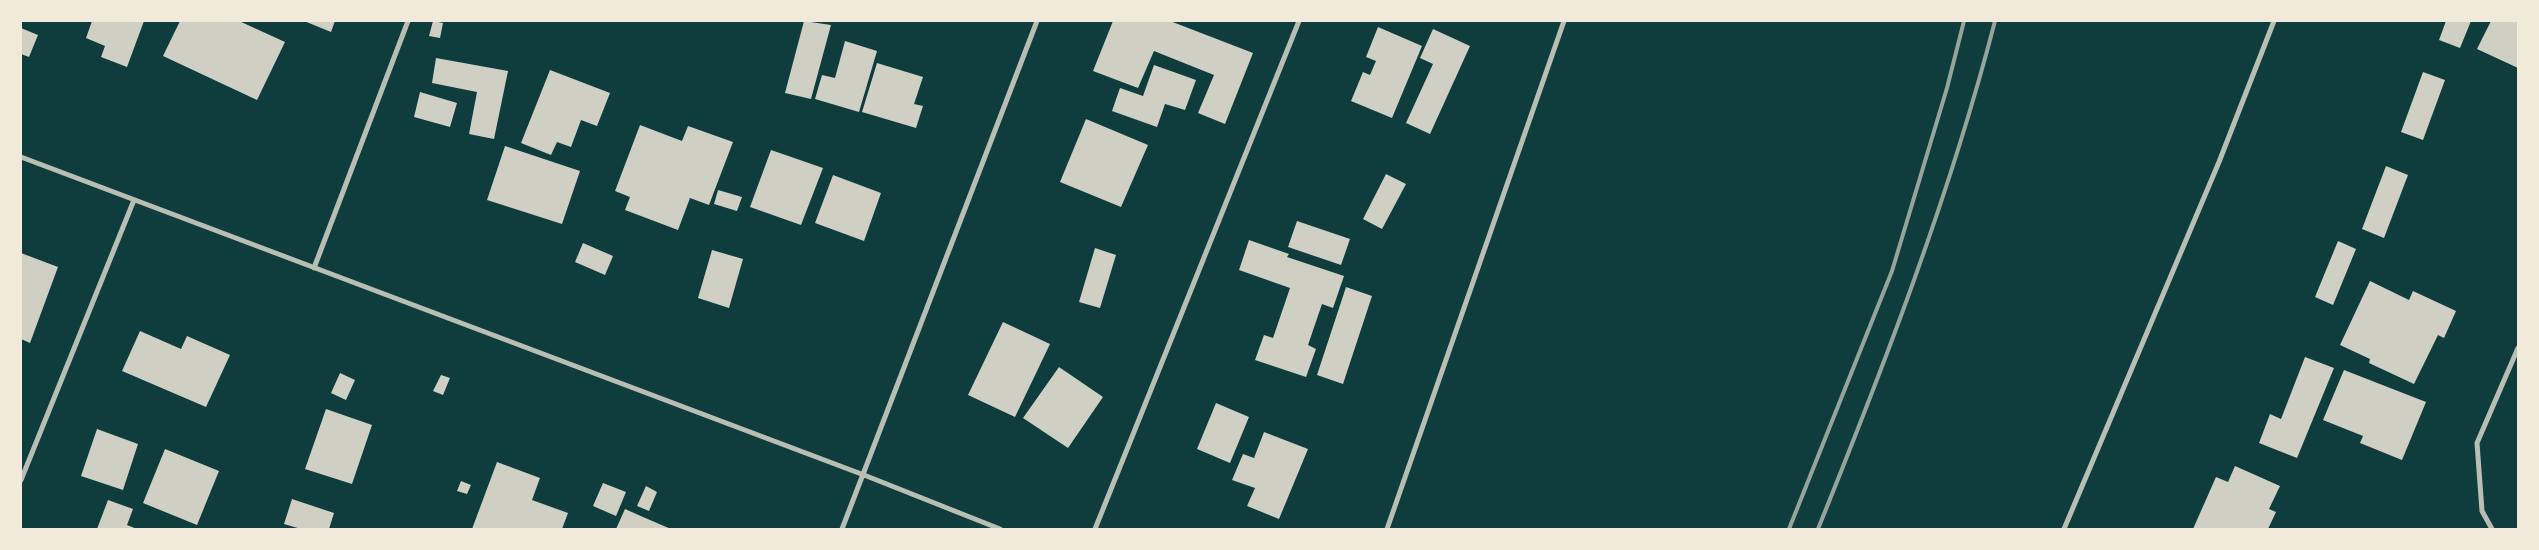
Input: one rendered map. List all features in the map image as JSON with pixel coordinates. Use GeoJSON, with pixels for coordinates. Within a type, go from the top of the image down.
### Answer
{"type":"FeatureCollection","features":[{"type":"Feature","properties":{"kind":"street"},"geometry":{"type":"LineString","coordinates":[[314,268],[408,21]]}},
{"type":"Feature","properties":{"kind":"street"},"geometry":{"type":"LineString","coordinates":[[842,529],[1037,21]]}},
{"type":"Feature","properties":{"kind":"street"},"geometry":{"type":"LineString","coordinates":[[1095,529],[1299,21]]}},
{"type":"Feature","properties":{"kind":"street"},"geometry":{"type":"LineString","coordinates":[[1387,529],[1564,21]]}},
{"type":"Feature","properties":{"kind":"street"},"geometry":{"type":"LineString","coordinates":[[2064,529],[2219,162],[2274,21]]}},
{"type":"Feature","properties":{"kind":"street"},"geometry":{"type":"LineString","coordinates":[[21,158],[864,475],[1000,529]]}},
{"type":"Feature","properties":{"kind":"street"},"geometry":{"type":"LineString","coordinates":[[21,480],[134,200]]}},
{"type":"Feature","properties":{"kind":"street"},"geometry":{"type":"LineString","coordinates":[[2492,529],[2482,511],[2477,443],[2518,348]]}},
{"type":"Feature","properties":{"kind":"building"},"geometry":{"type":"Polygon","coordinates":[[[92,21],[144,21],[127,67],[101,57],[105,46],[86,38],[92,21]]]}},
{"type":"Feature","properties":{"kind":"building"},"geometry":{"type":"Polygon","coordinates":[[[180,21],[239,21],[285,42],[257,100],[163,56],[180,21]]]}},
{"type":"Feature","properties":{"kind":"building"},"geometry":{"type":"Polygon","coordinates":[[[304,21],[335,21],[331,32],[304,21]]]}},
{"type":"Feature","properties":{"kind":"building"},"geometry":{"type":"Polygon","coordinates":[[[433,21],[443,23],[440,38],[429,36],[433,21]]]}},
{"type":"Feature","properties":{"kind":"building"},"geometry":{"type":"Polygon","coordinates":[[[804,21],[831,25],[811,99],[785,93],[804,21]]]}},
{"type":"Feature","properties":{"kind":"building"},"geometry":{"type":"Polygon","coordinates":[[[1113,21],[1170,21],[1253,53],[1225,124],[1198,113],[1214,75],[1154,51],[1138,88],[1093,71],[1113,21]]]}},
{"type":"Feature","properties":{"kind":"building"},"geometry":{"type":"Polygon","coordinates":[[[2446,21],[2471,21],[2460,48],[2439,40],[2446,21]]]}},
{"type":"Feature","properties":{"kind":"building"},"geometry":{"type":"Polygon","coordinates":[[[2491,21],[2518,21],[2518,68],[2477,49],[2491,21]]]}},
{"type":"Feature","properties":{"kind":"building"},"geometry":{"type":"Polygon","coordinates":[[[1378,27],[1422,46],[1392,118],[1351,101],[1363,72],[1370,75],[1376,61],[1366,57],[1378,27]]]}},
{"type":"Feature","properties":{"kind":"building"},"geometry":{"type":"Polygon","coordinates":[[[21,28],[38,35],[29,57],[21,54],[21,28]]]}},
{"type":"Feature","properties":{"kind":"building"},"geometry":{"type":"Polygon","coordinates":[[[1433,29],[1470,46],[1430,134],[1406,123],[1433,64],[1420,58],[1433,29]]]}},
{"type":"Feature","properties":{"kind":"building"},"geometry":{"type":"Polygon","coordinates":[[[845,41],[877,51],[859,112],[815,99],[822,75],[835,78],[845,41]]]}},
{"type":"Feature","properties":{"kind":"building"},"geometry":{"type":"Polygon","coordinates":[[[436,58],[508,71],[494,139],[469,134],[477,92],[432,83],[436,58]]]}},
{"type":"Feature","properties":{"kind":"building"},"geometry":{"type":"Polygon","coordinates":[[[877,63],[923,77],[914,104],[923,106],[916,128],[862,112],[877,63]]]}},
{"type":"Feature","properties":{"kind":"building"},"geometry":{"type":"Polygon","coordinates":[[[1154,65],[1196,80],[1185,110],[1165,104],[1157,127],[1112,111],[1120,88],[1143,96],[1154,65]]]}},
{"type":"Feature","properties":{"kind":"building"},"geometry":{"type":"Polygon","coordinates":[[[550,70],[610,93],[597,126],[581,120],[571,147],[557,142],[551,155],[521,143],[550,70]]]}},
{"type":"Feature","properties":{"kind":"building"},"geometry":{"type":"Polygon","coordinates":[[[2423,72],[2445,80],[2423,140],[2401,132],[2423,72]]]}},
{"type":"Feature","properties":{"kind":"building"},"geometry":{"type":"Polygon","coordinates":[[[420,92],[457,103],[450,127],[414,117],[420,92]]]}},
{"type":"Feature","properties":{"kind":"building"},"geometry":{"type":"Polygon","coordinates":[[[1086,119],[1148,145],[1121,207],[1060,182],[1086,119]]]}},
{"type":"Feature","properties":{"kind":"building"},"geometry":{"type":"Polygon","coordinates":[[[640,125],[682,141],[688,126],[733,142],[709,205],[690,198],[678,230],[625,210],[630,197],[615,191],[640,125]]]}},
{"type":"Feature","properties":{"kind":"building"},"geometry":{"type":"Polygon","coordinates":[[[505,146],[580,171],[562,224],[487,200],[505,146]]]}},
{"type":"Feature","properties":{"kind":"building"},"geometry":{"type":"Polygon","coordinates":[[[771,150],[823,168],[801,225],[750,207],[771,150]]]}},
{"type":"Feature","properties":{"kind":"building"},"geometry":{"type":"Polygon","coordinates":[[[2386,166],[2408,175],[2384,238],[2362,229],[2386,166]]]}},
{"type":"Feature","properties":{"kind":"building"},"geometry":{"type":"Polygon","coordinates":[[[1386,174],[1406,184],[1382,229],[1363,219],[1386,174]]]}},
{"type":"Feature","properties":{"kind":"building"},"geometry":{"type":"Polygon","coordinates":[[[833,175],[881,193],[864,241],[815,223],[833,175]]]}},
{"type":"Feature","properties":{"kind":"building"},"geometry":{"type":"Polygon","coordinates":[[[718,190],[742,197],[737,211],[714,204],[718,190]]]}},
{"type":"Feature","properties":{"kind":"building"},"geometry":{"type":"Polygon","coordinates":[[[1297,221],[1350,239],[1341,265],[1288,247],[1297,221]]]}},
{"type":"Feature","properties":{"kind":"building"},"geometry":{"type":"Polygon","coordinates":[[[1249,240],[1289,254],[1287,257],[1344,276],[1333,308],[1322,304],[1308,345],[1316,349],[1306,377],[1255,360],[1264,335],[1273,338],[1290,288],[1239,270],[1249,240]]]}},
{"type":"Feature","properties":{"kind":"building"},"geometry":{"type":"Polygon","coordinates":[[[2338,241],[2356,249],[2333,305],[2315,297],[2338,241]]]}},
{"type":"Feature","properties":{"kind":"building"},"geometry":{"type":"Polygon","coordinates":[[[583,243],[613,256],[605,275],[575,262],[583,243]]]}},
{"type":"Feature","properties":{"kind":"building"},"geometry":{"type":"Polygon","coordinates":[[[1095,248],[1116,255],[1100,308],[1079,302],[1095,248]]]}},
{"type":"Feature","properties":{"kind":"building"},"geometry":{"type":"Polygon","coordinates":[[[712,250],[743,259],[729,308],[698,298],[712,250]]]}},
{"type":"Feature","properties":{"kind":"building"},"geometry":{"type":"Polygon","coordinates":[[[21,253],[58,267],[30,343],[21,339],[21,253]]]}},
{"type":"Feature","properties":{"kind":"building"},"geometry":{"type":"Polygon","coordinates":[[[2370,281],[2409,300],[2413,291],[2456,311],[2444,338],[2438,335],[2414,384],[2369,363],[2370,359],[2340,345],[2370,281]]]}},
{"type":"Feature","properties":{"kind":"building"},"geometry":{"type":"Polygon","coordinates":[[[1346,287],[1372,296],[1343,384],[1317,375],[1346,287]]]}},
{"type":"Feature","properties":{"kind":"building"},"geometry":{"type":"Polygon","coordinates":[[[1003,322],[1050,344],[1015,417],[968,395],[1003,322]]]}},
{"type":"Feature","properties":{"kind":"building"},"geometry":{"type":"Polygon","coordinates":[[[140,331],[181,349],[187,336],[230,355],[206,407],[122,371],[140,331]]]}},
{"type":"Feature","properties":{"kind":"building"},"geometry":{"type":"Polygon","coordinates":[[[2305,357],[2334,368],[2297,458],[2259,443],[2270,414],[2281,419],[2305,357]]]}},
{"type":"Feature","properties":{"kind":"building"},"geometry":{"type":"Polygon","coordinates":[[[1059,367],[1103,397],[1068,448],[1023,418],[1059,367]]]}},
{"type":"Feature","properties":{"kind":"building"},"geometry":{"type":"Polygon","coordinates":[[[2344,370],[2426,402],[2402,460],[2360,443],[2363,436],[2323,420],[2344,370]]]}},
{"type":"Feature","properties":{"kind":"building"},"geometry":{"type":"Polygon","coordinates":[[[340,373],[355,380],[346,400],[331,393],[340,373]]]}},
{"type":"Feature","properties":{"kind":"building"},"geometry":{"type":"Polygon","coordinates":[[[441,375],[450,378],[443,395],[433,391],[441,375]]]}},
{"type":"Feature","properties":{"kind":"building"},"geometry":{"type":"Polygon","coordinates":[[[1216,403],[1249,417],[1230,463],[1197,449],[1216,403]]]}},
{"type":"Feature","properties":{"kind":"building"},"geometry":{"type":"Polygon","coordinates":[[[326,409],[372,425],[352,484],[305,469],[326,409]]]}},
{"type":"Feature","properties":{"kind":"building"},"geometry":{"type":"Polygon","coordinates":[[[97,429],[138,444],[123,490],[81,476],[97,429]]]}},
{"type":"Feature","properties":{"kind":"building"},"geometry":{"type":"Polygon","coordinates":[[[1264,432],[1308,449],[1279,519],[1247,506],[1255,488],[1232,480],[1243,454],[1254,458],[1264,432]]]}},
{"type":"Feature","properties":{"kind":"building"},"geometry":{"type":"Polygon","coordinates":[[[165,449],[219,471],[197,525],[143,503],[165,449]]]}},
{"type":"Feature","properties":{"kind":"building"},"geometry":{"type":"Polygon","coordinates":[[[497,462],[540,478],[532,500],[568,513],[562,529],[472,529],[497,462]]]}},
{"type":"Feature","properties":{"kind":"building"},"geometry":{"type":"Polygon","coordinates":[[[2235,466],[2280,486],[2269,509],[2276,512],[2268,529],[2193,529],[2216,477],[2228,482],[2235,466]]]}},
{"type":"Feature","properties":{"kind":"building"},"geometry":{"type":"Polygon","coordinates":[[[461,481],[471,485],[467,494],[457,491],[461,481]]]}},
{"type":"Feature","properties":{"kind":"building"},"geometry":{"type":"Polygon","coordinates":[[[603,483],[626,492],[616,516],[593,506],[603,483]]]}},
{"type":"Feature","properties":{"kind":"building"},"geometry":{"type":"Polygon","coordinates":[[[646,486],[657,492],[649,511],[637,506],[646,486]]]}},
{"type":"Feature","properties":{"kind":"building"},"geometry":{"type":"Polygon","coordinates":[[[292,499],[334,513],[329,529],[301,529],[284,524],[292,499]]]}},
{"type":"Feature","properties":{"kind":"building"},"geometry":{"type":"Polygon","coordinates":[[[108,500],[133,509],[127,525],[137,529],[97,529],[108,500]]]}},
{"type":"Feature","properties":{"kind":"building"},"geometry":{"type":"Polygon","coordinates":[[[625,509],[643,517],[671,529],[616,529],[625,509]]]}},
{"type":"Feature","properties":{"kind":"railway"},"geometry":{"type":"LineString","coordinates":[[1789,529],[1892,271],[1947,88],[1964,21]]}},
{"type":"Feature","properties":{"kind":"railway"},"geometry":{"type":"LineString","coordinates":[[1818,529],[1868,404],[1915,278],[1958,150],[1995,21]]}}]}
